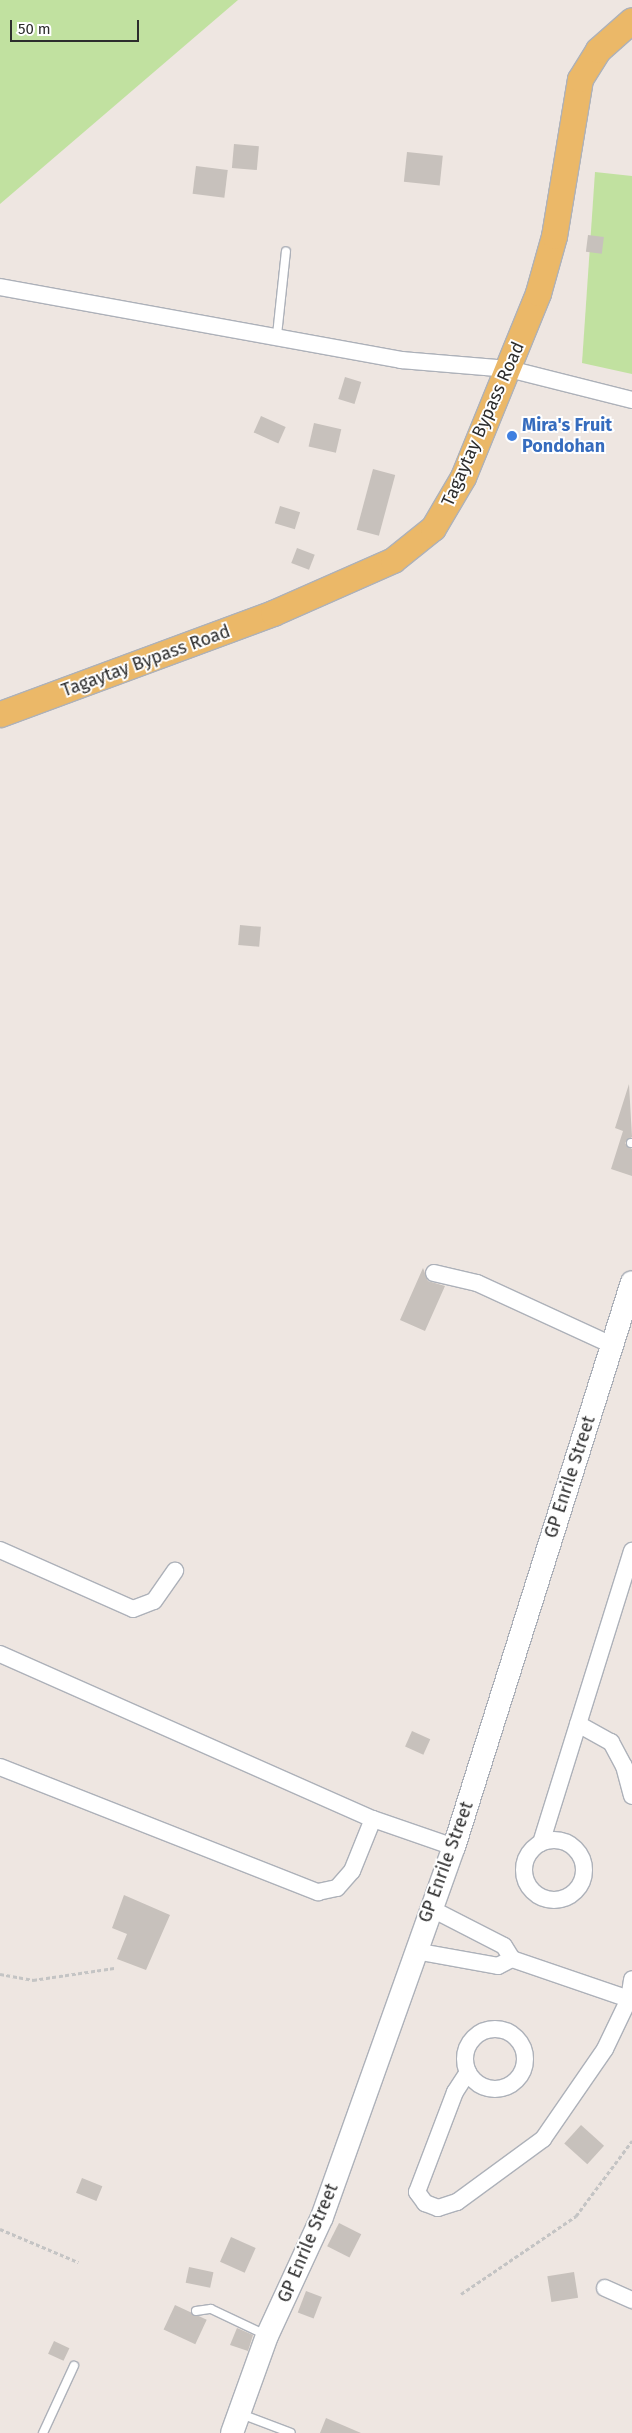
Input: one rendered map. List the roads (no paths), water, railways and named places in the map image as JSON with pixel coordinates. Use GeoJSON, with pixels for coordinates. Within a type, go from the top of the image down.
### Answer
{"type":"FeatureCollection","features":[{"type":"Feature","properties":{"kind":"main road","name":"Tagaytay Bypass Road"},"geometry":{"type":"LineString","coordinates":[[0,714],[274,614],[404,553],[433,528],[448,506],[509,369],[552,246],[580,79],[603,45],[632,20]]}},
{"type":"Feature","properties":{"kind":"street"},"geometry":{"type":"LineString","coordinates":[[0,288],[277,336],[401,360],[509,369],[632,400]]}},
{"type":"Feature","properties":{"kind":"street"},"geometry":{"type":"LineString","coordinates":[[434,1273],[477,1283],[612,1345]]}},
{"type":"Feature","properties":{"kind":"street","name":"GP Enrile Street"},"geometry":{"type":"LineString","coordinates":[[236,2423],[268,2336],[322,2217],[430,1908],[454,1846],[632,1282]]}},
{"type":"Feature","properties":{"kind":"street"},"geometry":{"type":"LineString","coordinates":[[0,1550],[133,1609],[154,1601],[175,1571]]}},
{"type":"Feature","properties":{"kind":"street"},"geometry":{"type":"LineString","coordinates":[[541,1842],[632,1551]]}},
{"type":"Feature","properties":{"kind":"street"},"geometry":{"type":"LineString","coordinates":[[0,1654],[373,1819],[454,1846]]}},
{"type":"Feature","properties":{"kind":"street"},"geometry":{"type":"LineString","coordinates":[[578,1724],[611,1742],[624,1766],[632,1796]]}},
{"type":"Feature","properties":{"kind":"street"},"geometry":{"type":"LineString","coordinates":[[0,1767],[318,1892],[338,1888],[352,1871],[373,1819]]}},
{"type":"Feature","properties":{"kind":"street"},"geometry":{"type":"LineString","coordinates":[[430,1908],[504,1946],[512,1959],[630,2000]]}},
{"type":"Feature","properties":{"kind":"street"},"geometry":{"type":"LineString","coordinates":[[415,1951],[498,1966],[512,1959]]}},
{"type":"Feature","properties":{"kind":"street"},"geometry":{"type":"LineString","coordinates":[[468,2072],[455,2092],[416,2192],[425,2203],[438,2208],[457,2202],[543,2139],[605,2049],[630,2000],[632,1979]]}},
{"type":"Feature","properties":{"kind":"street"},"geometry":{"type":"LineString","coordinates":[[606,2288],[632,2300]]}},
{"type":"Feature","properties":{"kind":"lane"},"geometry":{"type":"LineString","coordinates":[[277,336],[286,250]]}},
{"type":"Feature","properties":{"kind":"lane"},"geometry":{"type":"LineString","coordinates":[[196,2311],[212,2309],[268,2336]]}},
{"type":"Feature","properties":{"kind":"lane"},"geometry":{"type":"LineString","coordinates":[[43,2433],[74,2366]]}},
{"type":"Feature","properties":{"kind":"lane"},"geometry":{"type":"LineString","coordinates":[[236,2423],[291,2433]]}},
{"type":"Feature","properties":{"kind":"place","name":"Mira's Fruit Pondohan"},"geometry":{"type":"Point","coordinates":[512,436]}}]}
